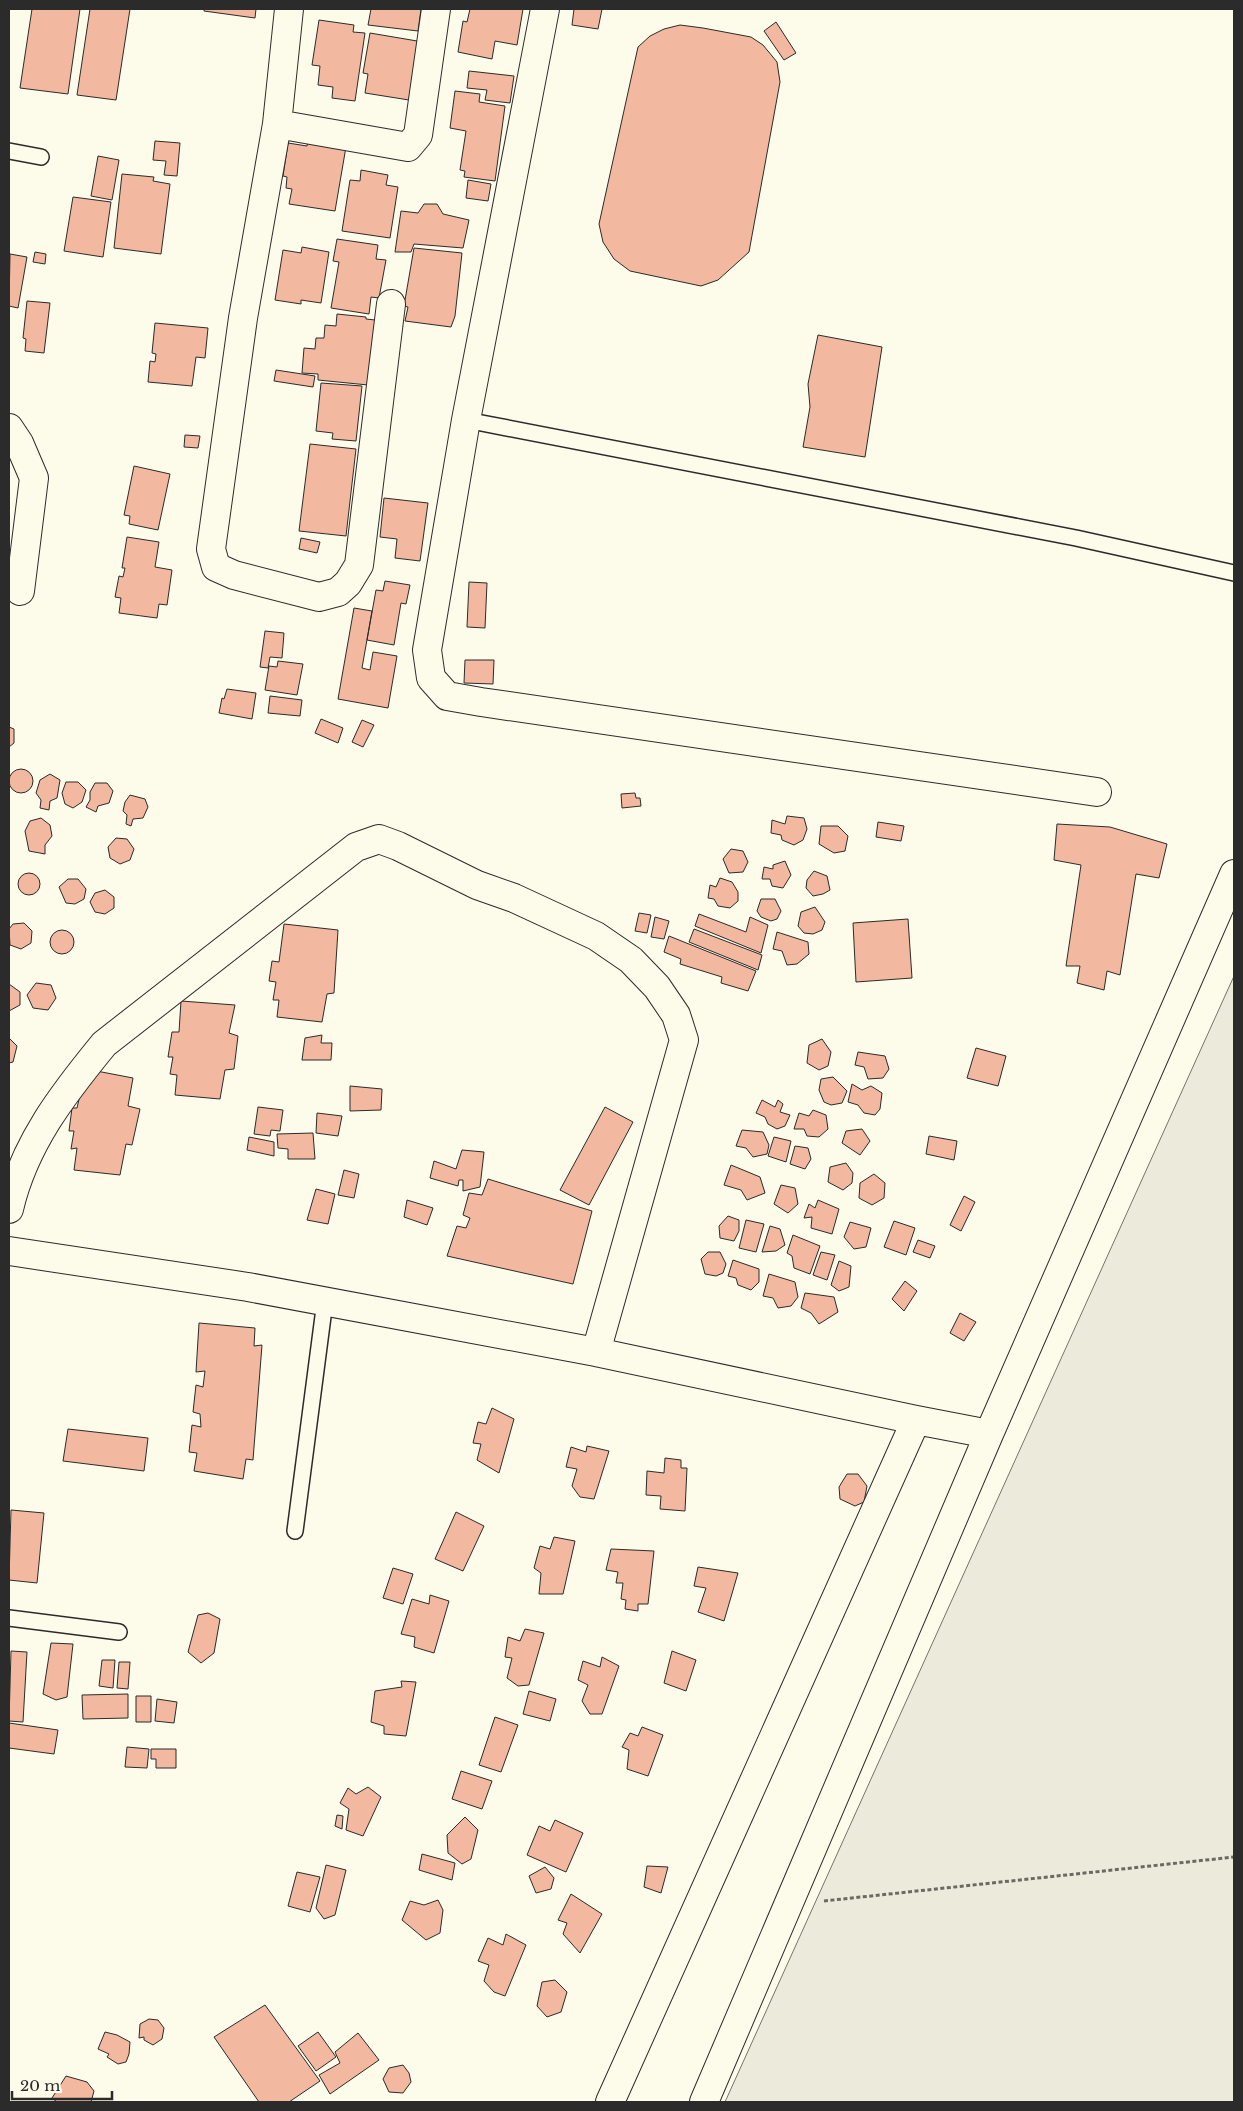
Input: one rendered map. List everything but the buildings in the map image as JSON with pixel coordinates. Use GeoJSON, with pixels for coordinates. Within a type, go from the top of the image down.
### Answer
{"type":"FeatureCollection","features":[{"type":"Feature","properties":{"kind":"street"},"geometry":{"type":"LineString","coordinates":[[289,9],[278,124],[243,318],[210,549],[216,567],[234,575],[319,597],[338,592],[348,583],[359,565],[390,304]]}},
{"type":"Feature","properties":{"kind":"street"},"geometry":{"type":"LineString","coordinates":[[278,124],[408,147],[418,135],[436,9]]}},
{"type":"Feature","properties":{"kind":"street"},"geometry":{"type":"LineString","coordinates":[[545,9],[466,420],[427,650],[431,678],[447,696],[1097,792]]}},
{"type":"Feature","properties":{"kind":"street"},"geometry":{"type":"LineString","coordinates":[[9,428],[19,443],[34,478],[20,591]]}},
{"type":"Feature","properties":{"kind":"street"},"geometry":{"type":"LineString","coordinates":[[9,1209],[15,1183],[33,1141],[74,1080],[104,1044],[356,847],[379,839],[398,846],[476,885],[514,898],[596,936],[631,960],[657,987],[676,1015],[684,1040],[596,1352]]}},
{"type":"Feature","properties":{"kind":"street"},"geometry":{"type":"LineString","coordinates":[[704,2102],[989,1434],[1234,874]]}},
{"type":"Feature","properties":{"kind":"street"},"geometry":{"type":"LineString","coordinates":[[9,1251],[248,1287],[325,1301],[596,1352],[989,1434]]}},
{"type":"Feature","properties":{"kind":"street"},"geometry":{"type":"LineString","coordinates":[[610,2102],[916,1420]]}},
{"type":"Feature","properties":{"kind":"lane"},"geometry":{"type":"LineString","coordinates":[[9,151],[41,157]]}},
{"type":"Feature","properties":{"kind":"lane"},"geometry":{"type":"LineString","coordinates":[[466,420],[1076,538],[1234,574]]}},
{"type":"Feature","properties":{"kind":"lane"},"geometry":{"type":"LineString","coordinates":[[295,1531],[325,1301]]}},
{"type":"Feature","properties":{"kind":"lane"},"geometry":{"type":"LineString","coordinates":[[9,1618],[119,1632]]}},
{"type":"Feature","properties":{"kind":"path"},"geometry":{"type":"LineString","coordinates":[[788,1905],[1234,1857]]}},
{"type":"Feature","properties":{"kind":"shaded area"},"geometry":{"type":"Polygon","coordinates":[[[1234,976],[1234,2102],[725,2102],[1234,976]]]}}]}
